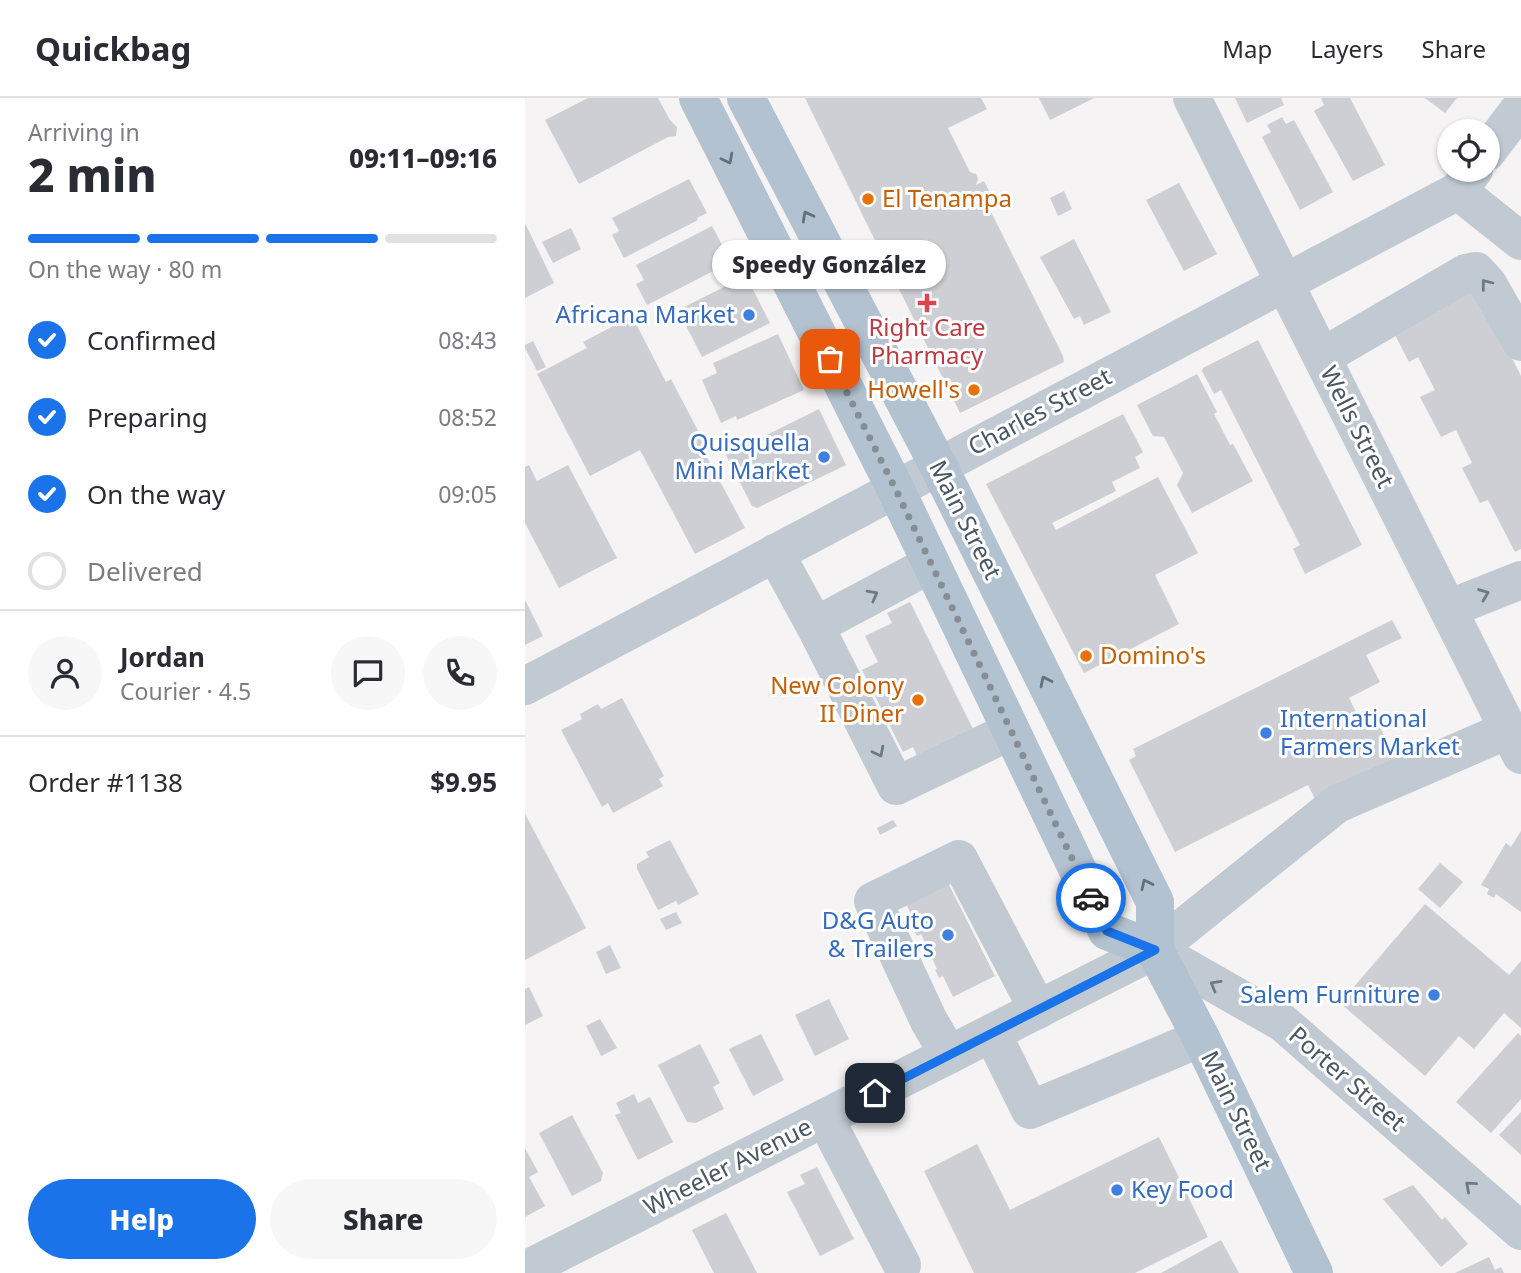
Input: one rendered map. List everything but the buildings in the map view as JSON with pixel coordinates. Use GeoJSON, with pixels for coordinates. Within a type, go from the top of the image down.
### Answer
{"type":"FeatureCollection","features":[{"type":"Feature","properties":{"kind":"main road","name":"Main Street"},"geometry":{"type":"LineString","coordinates":[[698,98],[895,488],[1107,931],[1155,950]]}},
{"type":"Feature","properties":{"kind":"main road","name":"Main Street"},"geometry":{"type":"LineString","coordinates":[[745,98],[938,466],[1155,902],[1155,950],[1201,1038],[1314,1273]]}},
{"type":"Feature","properties":{"kind":"street","name":"Wells Street"},"geometry":{"type":"LineString","coordinates":[[1192,98],[1515,743]]}},
{"type":"Feature","properties":{"kind":"street"},"geometry":{"type":"LineString","coordinates":[[1500,135],[1521,107]]}},
{"type":"Feature","properties":{"kind":"street","name":"Charles Street"},"geometry":{"type":"LineString","coordinates":[[525,687],[1285,282],[1464,182]]}},
{"type":"Feature","properties":{"kind":"street"},"geometry":{"type":"LineString","coordinates":[[1467,182],[1521,241]]}},
{"type":"Feature","properties":{"kind":"street"},"geometry":{"type":"LineString","coordinates":[[1322,357],[1466,274],[1476,271],[1488,284],[1521,342]]}},
{"type":"Feature","properties":{"kind":"street"},"geometry":{"type":"LineString","coordinates":[[775,552],[896,786],[1011,731]]}},
{"type":"Feature","properties":{"kind":"street"},"geometry":{"type":"LineString","coordinates":[[815,625],[931,564]]}},
{"type":"Feature","properties":{"kind":"street"},"geometry":{"type":"LineString","coordinates":[[1448,609],[1521,580]]}},
{"type":"Feature","properties":{"kind":"street","name":"Wheeler Avenue"},"geometry":{"type":"LineString","coordinates":[[525,1269],[1155,950],[1337,804],[1515,743]]}},
{"type":"Feature","properties":{"kind":"street"},"geometry":{"type":"LineString","coordinates":[[949,1055],[929,1021],[873,901],[959,859],[1038,1010]]}},
{"type":"Feature","properties":{"kind":"street","name":"Porter Street"},"geometry":{"type":"LineString","coordinates":[[1155,950],[1283,1023],[1521,1231]]}},
{"type":"Feature","properties":{"kind":"street"},"geometry":{"type":"LineString","coordinates":[[992,1033],[1030,1110],[1201,1038]]}},
{"type":"Feature","properties":{"kind":"street"},"geometry":{"type":"LineString","coordinates":[[825,1118],[902,1265]]}},
{"type":"Feature","properties":{"kind":"way so far"},"geometry":{"type":"LineString","coordinates":[[830,359],[895,488],[1091,898]]}},
{"type":"Feature","properties":{"kind":"place","name":"El Tenampa"},"geometry":{"type":"Point","coordinates":[868,199]}},
{"type":"Feature","properties":{"kind":"place","name":"Right Care Pharmacy"},"geometry":{"type":"Point","coordinates":[927,303]}},
{"type":"Feature","properties":{"kind":"place","name":"Africana Market"},"geometry":{"type":"Point","coordinates":[749,315]}},
{"type":"Feature","properties":{"kind":"place","name":"Speedy González"},"geometry":{"type":"Point","coordinates":[830,359]}},
{"type":"Feature","properties":{"kind":"place","name":"Howell's"},"geometry":{"type":"Point","coordinates":[974,390]}},
{"type":"Feature","properties":{"kind":"place","name":"Quisquella Mini Market"},"geometry":{"type":"Point","coordinates":[824,457]}},
{"type":"Feature","properties":{"kind":"place","name":"Domino's"},"geometry":{"type":"Point","coordinates":[1086,656]}},
{"type":"Feature","properties":{"kind":"place","name":"New Colony II Diner"},"geometry":{"type":"Point","coordinates":[918,700]}},
{"type":"Feature","properties":{"kind":"place","name":"International Farmers Market"},"geometry":{"type":"Point","coordinates":[1266,733]}},
{"type":"Feature","properties":{"kind":"place","name":"D&G Auto & Trailers"},"geometry":{"type":"Point","coordinates":[948,935]}},
{"type":"Feature","properties":{"kind":"place","name":"Salem Furniture"},"geometry":{"type":"Point","coordinates":[1434,995]}},
{"type":"Feature","properties":{"kind":"place","name":"Key Food"},"geometry":{"type":"Point","coordinates":[1117,1190]}},
{"type":"Feature","properties":{"kind":"route"},"geometry":{"type":"LineString","coordinates":[[875,1093],[1155,950],[1107,931],[1091,898]]}}]}
